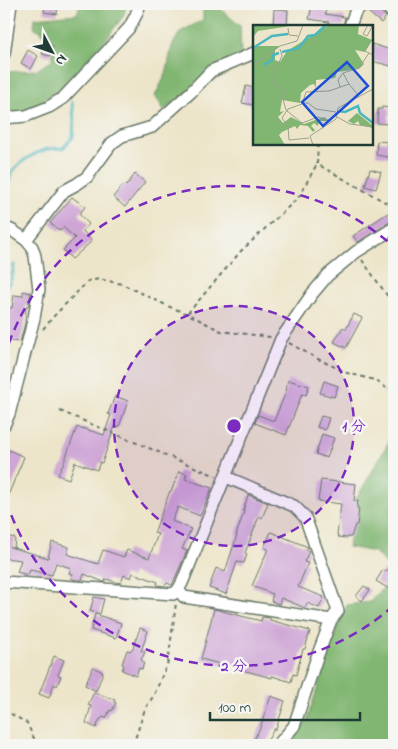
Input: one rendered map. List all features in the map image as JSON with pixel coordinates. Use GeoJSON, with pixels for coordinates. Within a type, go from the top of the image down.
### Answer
{"type":"FeatureCollection","features":[{"type":"Feature","properties":{"kind":"street"},"geometry":{"type":"LineString","coordinates":[[4,54],[11,4]]}},
{"type":"Feature","properties":{"kind":"street"},"geometry":{"type":"LineString","coordinates":[[4,118],[26,116],[50,107],[64,98],[129,28],[140,4]]}},
{"type":"Feature","properties":{"kind":"street"},"geometry":{"type":"LineString","coordinates":[[350,25],[355,12],[363,4]]}},
{"type":"Feature","properties":{"kind":"street"},"geometry":{"type":"LineString","coordinates":[[385,4],[394,15]]}},
{"type":"Feature","properties":{"kind":"street"},"geometry":{"type":"LineString","coordinates":[[26,240],[64,191],[87,177],[112,143],[122,136],[152,127],[211,71],[253,53]]}},
{"type":"Feature","properties":{"kind":"street"},"geometry":{"type":"LineString","coordinates":[[4,227],[26,240],[32,247],[39,289],[34,318],[9,414],[4,425]]}},
{"type":"Feature","properties":{"kind":"street"},"geometry":{"type":"LineString","coordinates":[[175,592],[182,583],[282,339],[312,294],[328,275],[356,252],[394,228]]}},
{"type":"Feature","properties":{"kind":"street"},"geometry":{"type":"LineString","coordinates":[[225,478],[294,506],[305,517],[338,611],[332,620],[317,658],[294,726],[278,745]]}},
{"type":"Feature","properties":{"kind":"street"},"geometry":{"type":"LineString","coordinates":[[4,582],[175,592],[184,597],[332,620]]}},
{"type":"Feature","properties":{"kind":"path"},"geometry":{"type":"LineString","coordinates":[[188,314],[241,251],[298,198],[317,164],[318,145]]}},
{"type":"Feature","properties":{"kind":"path"},"geometry":{"type":"LineString","coordinates":[[317,164],[394,207]]}},
{"type":"Feature","properties":{"kind":"path"},"geometry":{"type":"LineString","coordinates":[[356,252],[394,305]]}},
{"type":"Feature","properties":{"kind":"path"},"geometry":{"type":"LineString","coordinates":[[42,330],[88,281],[99,279],[122,284],[221,331],[282,339],[318,359],[347,372],[375,380],[389,390],[394,383]]}},
{"type":"Feature","properties":{"kind":"path"},"geometry":{"type":"LineString","coordinates":[[60,411],[225,478]]}},
{"type":"Feature","properties":{"kind":"path"},"geometry":{"type":"LineString","coordinates":[[133,745],[145,709],[154,696],[168,662],[177,601],[175,592]]}},
{"type":"Feature","properties":{"kind":"path"},"geometry":{"type":"LineString","coordinates":[[4,710],[27,723],[38,745]]}},
{"type":"Feature","properties":{"kind":"green space"},"geometry":{"type":"Polygon","coordinates":[[[80,4],[126,4],[124,15],[101,46],[66,83],[27,111],[7,113],[4,110],[4,79],[6,72],[37,70],[52,60],[53,41],[34,27],[35,18],[77,14],[80,4]]]}},
{"type":"Feature","properties":{"kind":"green space"},"geometry":{"type":"Polygon","coordinates":[[[203,4],[215,4],[240,26],[241,58],[226,75],[206,82],[164,110],[155,96],[166,74],[172,46],[180,32],[203,20],[203,4]]]}},
{"type":"Feature","properties":{"kind":"green space"},"geometry":{"type":"Polygon","coordinates":[[[394,433],[394,572],[374,552],[348,547],[355,501],[394,433]]]}},
{"type":"Feature","properties":{"kind":"green space"},"geometry":{"type":"Polygon","coordinates":[[[394,576],[394,745],[288,745],[307,720],[334,637],[347,605],[370,602],[394,576]]]}},
{"type":"Feature","properties":{"kind":"building"},"geometry":{"type":"Polygon","coordinates":[[[45,4],[58,4],[57,14],[44,12],[45,4]]]}},
{"type":"Feature","properties":{"kind":"building"},"geometry":{"type":"Polygon","coordinates":[[[374,5],[386,17],[381,23],[368,12],[374,5]]]}},
{"type":"Feature","properties":{"kind":"building"},"geometry":{"type":"Polygon","coordinates":[[[312,6],[326,8],[325,14],[345,17],[343,25],[329,25],[329,22],[309,19],[312,6]]]}},
{"type":"Feature","properties":{"kind":"building"},"geometry":{"type":"Polygon","coordinates":[[[274,9],[288,10],[287,25],[273,25],[274,9]]]}},
{"type":"Feature","properties":{"kind":"building"},"geometry":{"type":"Polygon","coordinates":[[[45,44],[53,46],[50,56],[42,54],[45,44]]]}},
{"type":"Feature","properties":{"kind":"building"},"geometry":{"type":"Polygon","coordinates":[[[373,44],[394,51],[391,66],[373,61],[373,44]]]}},
{"type":"Feature","properties":{"kind":"building"},"geometry":{"type":"Polygon","coordinates":[[[28,50],[38,56],[31,69],[21,63],[28,50]]]}},
{"type":"Feature","properties":{"kind":"building"},"geometry":{"type":"Polygon","coordinates":[[[246,86],[253,88],[253,105],[242,103],[246,86]]]}},
{"type":"Feature","properties":{"kind":"building"},"geometry":{"type":"Polygon","coordinates":[[[382,107],[390,108],[388,124],[377,123],[378,109],[382,109],[382,107]]]}},
{"type":"Feature","properties":{"kind":"building"},"geometry":{"type":"Polygon","coordinates":[[[377,141],[388,142],[387,146],[394,147],[394,158],[376,155],[377,141]]]}},
{"type":"Feature","properties":{"kind":"building"},"geometry":{"type":"Polygon","coordinates":[[[370,169],[381,172],[376,189],[365,186],[370,169]]]}},
{"type":"Feature","properties":{"kind":"building"},"geometry":{"type":"Polygon","coordinates":[[[135,174],[145,182],[125,207],[113,197],[124,184],[126,186],[135,174]]]}},
{"type":"Feature","properties":{"kind":"building"},"geometry":{"type":"Polygon","coordinates":[[[72,197],[85,207],[79,214],[89,224],[83,231],[92,241],[72,259],[63,250],[75,238],[63,227],[60,231],[50,223],[72,197]]]}},
{"type":"Feature","properties":{"kind":"building"},"geometry":{"type":"Polygon","coordinates":[[[391,211],[394,219],[358,242],[353,236],[391,211]]]}},
{"type":"Feature","properties":{"kind":"building"},"geometry":{"type":"Polygon","coordinates":[[[23,291],[31,293],[28,306],[26,306],[25,323],[20,342],[4,340],[4,307],[12,308],[14,295],[23,296],[23,291]]]}},
{"type":"Feature","properties":{"kind":"building"},"geometry":{"type":"Polygon","coordinates":[[[354,314],[362,318],[346,348],[334,342],[343,327],[346,329],[354,314]]]}},
{"type":"Feature","properties":{"kind":"building"},"geometry":{"type":"Polygon","coordinates":[[[288,380],[309,386],[306,395],[302,394],[286,435],[255,423],[258,415],[274,421],[287,389],[288,380]]]}},
{"type":"Feature","properties":{"kind":"building"},"geometry":{"type":"Polygon","coordinates":[[[324,381],[338,386],[334,397],[320,393],[324,381]]]}},
{"type":"Feature","properties":{"kind":"building"},"geometry":{"type":"Polygon","coordinates":[[[115,396],[128,401],[119,427],[115,426],[102,463],[100,462],[97,470],[75,462],[69,479],[58,475],[77,427],[104,435],[111,415],[108,414],[115,396]]]}},
{"type":"Feature","properties":{"kind":"building"},"geometry":{"type":"Polygon","coordinates":[[[321,416],[329,418],[325,430],[317,427],[321,416]]]}},
{"type":"Feature","properties":{"kind":"building"},"geometry":{"type":"Polygon","coordinates":[[[322,434],[334,438],[327,458],[316,454],[322,434]]]}},
{"type":"Feature","properties":{"kind":"building"},"geometry":{"type":"Polygon","coordinates":[[[9,450],[24,457],[4,505],[4,463],[9,450]]]}},
{"type":"Feature","properties":{"kind":"building"},"geometry":{"type":"Polygon","coordinates":[[[179,471],[187,474],[185,479],[212,488],[200,516],[178,507],[172,521],[191,529],[182,549],[187,551],[172,585],[167,583],[165,586],[157,585],[158,582],[133,573],[131,578],[124,575],[121,583],[106,579],[104,582],[84,574],[82,580],[76,580],[71,578],[73,574],[69,573],[71,568],[56,563],[52,575],[30,570],[28,575],[17,572],[21,560],[5,558],[6,536],[15,538],[14,548],[10,547],[48,558],[52,542],[69,547],[67,554],[98,564],[103,550],[124,557],[127,550],[149,558],[158,534],[154,533],[179,471]]]}},
{"type":"Feature","properties":{"kind":"building"},"geometry":{"type":"Polygon","coordinates":[[[321,480],[356,484],[354,501],[358,501],[357,508],[359,509],[357,525],[355,525],[351,537],[338,537],[337,535],[341,504],[318,501],[321,480]]]}},
{"type":"Feature","properties":{"kind":"building"},"geometry":{"type":"Polygon","coordinates":[[[248,495],[268,503],[262,518],[259,516],[245,553],[247,554],[244,563],[237,562],[226,594],[209,588],[216,568],[225,572],[248,495]]]}},
{"type":"Feature","properties":{"kind":"building"},"geometry":{"type":"Polygon","coordinates":[[[271,532],[308,547],[306,550],[309,551],[304,562],[308,563],[298,587],[324,597],[319,608],[307,603],[305,608],[281,598],[279,604],[271,601],[273,594],[252,586],[268,549],[264,547],[271,532]]]}},
{"type":"Feature","properties":{"kind":"building"},"geometry":{"type":"Polygon","coordinates":[[[394,561],[394,585],[391,590],[376,581],[383,570],[386,572],[394,561]]]}},
{"type":"Feature","properties":{"kind":"building"},"geometry":{"type":"Polygon","coordinates":[[[364,586],[370,590],[362,601],[356,596],[364,586]]]}},
{"type":"Feature","properties":{"kind":"building"},"geometry":{"type":"Polygon","coordinates":[[[94,597],[104,599],[100,614],[90,611],[94,597]]]}},
{"type":"Feature","properties":{"kind":"building"},"geometry":{"type":"Polygon","coordinates":[[[214,609],[261,621],[262,617],[270,618],[270,620],[310,631],[296,675],[293,674],[291,682],[201,659],[214,609]]]}},
{"type":"Feature","properties":{"kind":"building"},"geometry":{"type":"Polygon","coordinates":[[[95,614],[121,623],[116,638],[91,630],[95,614]]]}},
{"type":"Feature","properties":{"kind":"building"},"geometry":{"type":"Polygon","coordinates":[[[140,628],[148,631],[141,651],[145,652],[141,660],[144,662],[142,669],[139,668],[136,676],[122,670],[124,665],[122,664],[127,650],[130,651],[133,648],[140,628]]]}},
{"type":"Feature","properties":{"kind":"building"},"geometry":{"type":"Polygon","coordinates":[[[54,656],[64,660],[58,675],[61,676],[57,686],[54,684],[49,698],[39,694],[54,656]]]}},
{"type":"Feature","properties":{"kind":"building"},"geometry":{"type":"Polygon","coordinates":[[[93,667],[103,672],[96,691],[85,685],[93,667]]]}},
{"type":"Feature","properties":{"kind":"building"},"geometry":{"type":"Polygon","coordinates":[[[94,692],[115,700],[114,702],[116,703],[106,718],[100,719],[96,728],[86,723],[91,706],[88,705],[94,692]]]}},
{"type":"Feature","properties":{"kind":"building"},"geometry":{"type":"Polygon","coordinates":[[[271,696],[285,701],[276,729],[274,729],[265,745],[251,745],[260,728],[271,696]]]}},
{"type":"Feature","properties":{"kind":"waterway"},"geometry":{"type":"LineString","coordinates":[[9,214],[9,184],[11,175],[16,167],[40,152],[63,148],[73,137],[74,119],[72,102]]}},
{"type":"Feature","properties":{"kind":"waterway"},"geometry":{"type":"LineString","coordinates":[[4,290],[10,282],[14,265]]}}]}
